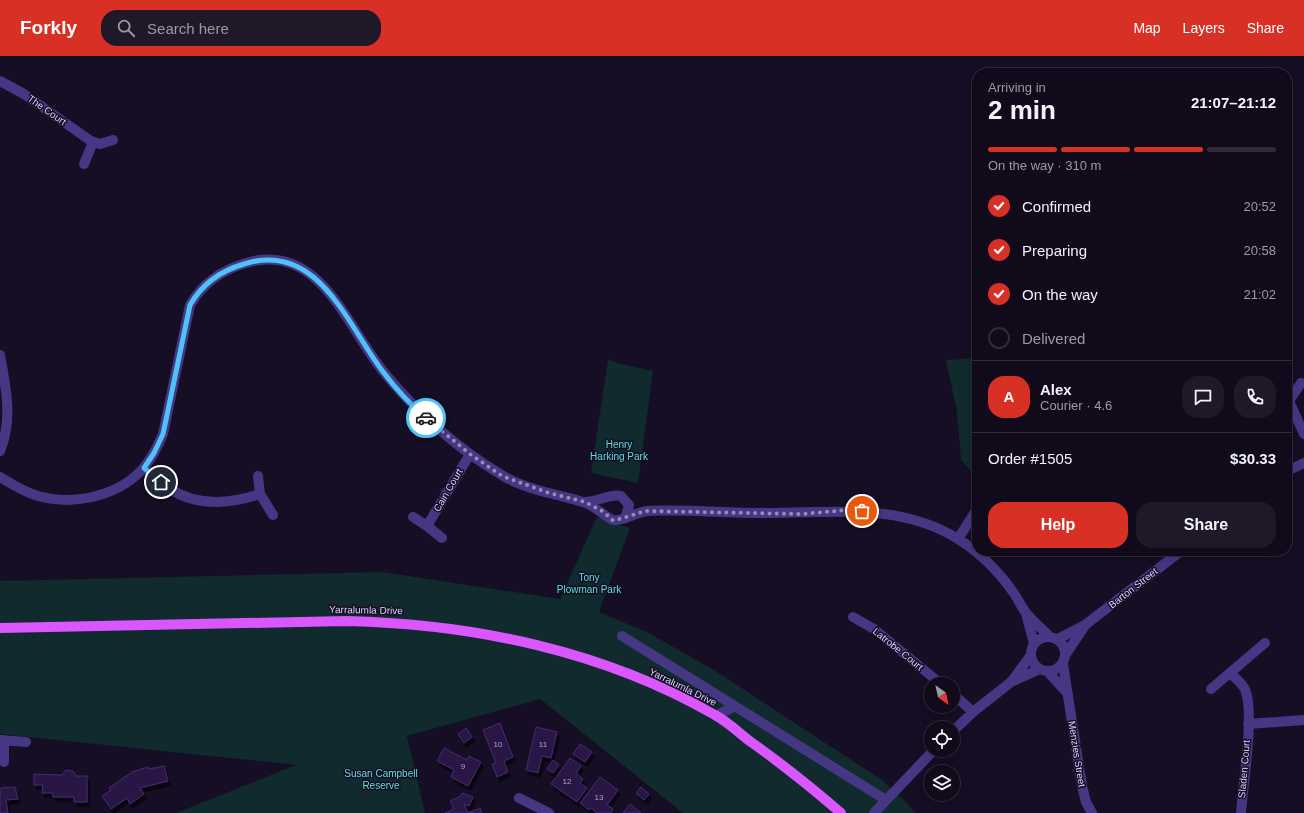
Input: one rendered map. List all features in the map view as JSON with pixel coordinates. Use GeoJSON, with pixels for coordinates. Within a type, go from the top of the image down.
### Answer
{"type":"FeatureCollection","features":[{"type":"Feature","properties":{"kind":"main road","name":"Yarralumla Drive"},"geometry":{"type":"LineString","coordinates":[[0,628],[347,621],[400,622],[443,627],[547,647],[633,676],[672,693],[716,716],[795,774],[841,813]]}},
{"type":"Feature","properties":{"kind":"street","name":"The Court"},"geometry":{"type":"LineString","coordinates":[[0,81],[24,94],[93,142]]}},
{"type":"Feature","properties":{"kind":"street"},"geometry":{"type":"LineString","coordinates":[[84,164],[93,142],[102,144],[113,140]]}},
{"type":"Feature","properties":{"kind":"street"},"geometry":{"type":"LineString","coordinates":[[0,477],[23,490],[52,500],[86,499],[104,493],[125,483],[144,468],[154,453],[163,434],[190,305],[197,293],[207,282],[234,267],[263,259],[294,264],[317,279],[334,296],[384,373],[419,412],[470,454],[502,476],[549,493],[585,502],[604,512]]}},
{"type":"Feature","properties":{"kind":"street"},"geometry":{"type":"LineString","coordinates":[[0,355],[7,410],[6,432],[0,450]]}},
{"type":"Feature","properties":{"kind":"street"},"geometry":{"type":"LineString","coordinates":[[1292,395],[1301,383]]}},
{"type":"Feature","properties":{"kind":"street"},"geometry":{"type":"LineString","coordinates":[[1292,409],[1304,434]]}},
{"type":"Feature","properties":{"kind":"street","name":"Cain Court"},"geometry":{"type":"LineString","coordinates":[[427,526],[470,454]]}},
{"type":"Feature","properties":{"kind":"street"},"geometry":{"type":"LineString","coordinates":[[1292,468],[1304,463]]}},
{"type":"Feature","properties":{"kind":"street"},"geometry":{"type":"LineString","coordinates":[[144,468],[170,489],[184,496],[209,502],[229,502],[260,494]]}},
{"type":"Feature","properties":{"kind":"street"},"geometry":{"type":"LineString","coordinates":[[258,476],[260,494],[273,515]]}},
{"type":"Feature","properties":{"kind":"street"},"geometry":{"type":"LineString","coordinates":[[585,502],[606,499],[610,496],[618,495],[646,511]]}},
{"type":"Feature","properties":{"kind":"street"},"geometry":{"type":"LineString","coordinates":[[606,499],[603,505],[604,512],[608,518],[616,521],[626,516],[646,511],[802,514],[847,510],[877,512],[908,519],[936,528],[958,539],[972,550]]}},
{"type":"Feature","properties":{"kind":"street"},"geometry":{"type":"LineString","coordinates":[[626,516],[629,509],[627,501]]}},
{"type":"Feature","properties":{"kind":"street"},"geometry":{"type":"LineString","coordinates":[[958,539],[965,524],[972,515]]}},
{"type":"Feature","properties":{"kind":"street"},"geometry":{"type":"LineString","coordinates":[[413,517],[442,538]]}},
{"type":"Feature","properties":{"kind":"street"},"geometry":{"type":"LineString","coordinates":[[960,724],[1011,682],[1031,655],[1034,644],[1025,612],[1013,592],[980,556]]}},
{"type":"Feature","properties":{"kind":"street","name":"Barton Street"},"geometry":{"type":"LineString","coordinates":[[1053,638],[1085,625],[1175,556]]}},
{"type":"Feature","properties":{"kind":"street"},"geometry":{"type":"LineString","coordinates":[[1011,682],[1043,670],[1053,671],[1064,659],[1062,643],[1053,638],[1025,612]]}},
{"type":"Feature","properties":{"kind":"street","name":"Latrobe Court"},"geometry":{"type":"LineString","coordinates":[[853,617],[874,629],[932,677]]}},
{"type":"Feature","properties":{"kind":"street","name":"Barton Street"},"geometry":{"type":"LineString","coordinates":[[1064,659],[1085,625]]}},
{"type":"Feature","properties":{"kind":"street","name":"Yarralumla Drive"},"geometry":{"type":"LineString","coordinates":[[622,636],[886,800]]}},
{"type":"Feature","properties":{"kind":"street"},"geometry":{"type":"LineString","coordinates":[[1034,644],[1043,637],[1053,638]]}},
{"type":"Feature","properties":{"kind":"street"},"geometry":{"type":"LineString","coordinates":[[1211,689],[1265,643]]}},
{"type":"Feature","properties":{"kind":"street"},"geometry":{"type":"LineString","coordinates":[[1031,655],[1035,666],[1043,670],[1068,694]]}},
{"type":"Feature","properties":{"kind":"street","name":"Menzies Street"},"geometry":{"type":"LineString","coordinates":[[1064,659],[1082,786],[1086,802],[1092,813]]}},
{"type":"Feature","properties":{"kind":"street","name":"Sladen Court"},"geometry":{"type":"LineString","coordinates":[[1230,673],[1246,691],[1248,724],[1241,813]]}},
{"type":"Feature","properties":{"kind":"street"},"geometry":{"type":"LineString","coordinates":[[960,700],[973,712]]}},
{"type":"Feature","properties":{"kind":"street","name":"Yarralumla Drive"},"geometry":{"type":"LineString","coordinates":[[716,716],[735,706]]}},
{"type":"Feature","properties":{"kind":"street"},"geometry":{"type":"LineString","coordinates":[[1248,724],[1304,720]]}},
{"type":"Feature","properties":{"kind":"street"},"geometry":{"type":"LineString","coordinates":[[4,762],[2,740],[26,742]]}},
{"type":"Feature","properties":{"kind":"street"},"geometry":{"type":"LineString","coordinates":[[874,813],[927,757]]}},
{"type":"Feature","properties":{"kind":"street"},"geometry":{"type":"LineString","coordinates":[[519,798],[549,813]]}},
{"type":"Feature","properties":{"kind":"green space"},"geometry":{"type":"Polygon","coordinates":[[[972,358],[972,472],[961,460],[957,412],[946,360],[972,358]]]}},
{"type":"Feature","properties":{"kind":"green space","name":"Henry Harking Park"},"geometry":{"type":"Polygon","coordinates":[[[608,359],[617,363],[653,371],[638,483],[591,473],[608,359]]]}},
{"type":"Feature","properties":{"kind":"green space"},"geometry":{"type":"Polygon","coordinates":[[[597,517],[630,528],[599,612],[647,632],[714,670],[882,780],[906,802],[915,813],[683,813],[540,699],[407,736],[425,813],[176,813],[296,765],[0,734],[0,581],[382,572],[560,599],[597,517]]]}},
{"type":"Feature","properties":{"kind":"building"},"geometry":{"type":"Polygon","coordinates":[[[500,723],[513,757],[504,761],[508,772],[497,777],[492,764],[496,763],[483,730],[500,723]]]}},
{"type":"Feature","properties":{"kind":"building"},"geometry":{"type":"Polygon","coordinates":[[[536,727],[557,732],[551,758],[542,756],[538,773],[526,770],[536,727]]]}},
{"type":"Feature","properties":{"kind":"building"},"geometry":{"type":"Polygon","coordinates":[[[466,728],[472,737],[464,743],[458,734],[466,728]]]}},
{"type":"Feature","properties":{"kind":"building"},"geometry":{"type":"Polygon","coordinates":[[[580,744],[592,752],[585,762],[573,754],[580,744]]]}},
{"type":"Feature","properties":{"kind":"building"},"geometry":{"type":"Polygon","coordinates":[[[444,748],[467,760],[469,756],[481,762],[468,786],[451,777],[454,770],[437,761],[444,748]]]}},
{"type":"Feature","properties":{"kind":"building"},"geometry":{"type":"Polygon","coordinates":[[[570,758],[581,766],[576,773],[583,779],[580,783],[587,788],[577,802],[551,784],[570,758]]]}},
{"type":"Feature","properties":{"kind":"building"},"geometry":{"type":"Polygon","coordinates":[[[553,760],[559,765],[553,773],[547,769],[553,760]]]}},
{"type":"Feature","properties":{"kind":"building"},"geometry":{"type":"Polygon","coordinates":[[[164,766],[168,781],[140,788],[144,794],[130,804],[127,798],[111,809],[102,796],[111,790],[109,788],[132,772],[148,767],[149,769],[164,766]]]}},
{"type":"Feature","properties":{"kind":"building"},"geometry":{"type":"Polygon","coordinates":[[[66,770],[73,771],[76,776],[87,776],[87,802],[74,802],[74,797],[53,797],[53,793],[42,793],[43,785],[34,785],[34,774],[62,775],[66,770]]]}},
{"type":"Feature","properties":{"kind":"building"},"geometry":{"type":"Polygon","coordinates":[[[600,777],[618,790],[607,805],[613,809],[611,813],[597,813],[591,808],[589,810],[580,803],[600,777]]]}},
{"type":"Feature","properties":{"kind":"building"},"geometry":{"type":"Polygon","coordinates":[[[15,787],[18,799],[6,800],[8,813],[0,813],[1,788],[15,787]]]}},
{"type":"Feature","properties":{"kind":"building"},"geometry":{"type":"Polygon","coordinates":[[[641,787],[649,794],[644,800],[636,793],[641,787]]]}},
{"type":"Feature","properties":{"kind":"building"},"geometry":{"type":"Polygon","coordinates":[[[462,793],[473,797],[469,806],[464,804],[468,813],[445,813],[454,809],[450,801],[461,796],[462,793]]]}},
{"type":"Feature","properties":{"kind":"building"},"geometry":{"type":"Polygon","coordinates":[[[630,804],[641,813],[623,813],[630,804]]]}},
{"type":"Feature","properties":{"kind":"building"},"geometry":{"type":"Polygon","coordinates":[[[480,808],[482,813],[468,813],[480,808]]]}},
{"type":"Feature","properties":{"kind":"way so far"},"geometry":{"type":"LineString","coordinates":[[426,418],[470,454],[502,476],[549,493],[585,502],[604,512],[605,516],[608,518],[616,521],[623,519],[626,516],[646,511],[802,514],[847,510],[862,511]]}},
{"type":"Feature","properties":{"kind":"route"},"geometry":{"type":"LineString","coordinates":[[161,482],[144,468],[154,453],[163,434],[190,305],[197,293],[207,282],[234,267],[249,262],[263,259],[284,261],[294,264],[317,279],[334,296],[384,373],[426,418]]}},
{"type":"Feature","properties":{"kind":"park label","name":"Tony Plowman Park"},"geometry":{"type":"Point","coordinates":[589,582]}},
{"type":"Feature","properties":{"kind":"park label","name":"Susan Campbell Reserve"},"geometry":{"type":"Point","coordinates":[381,778]}}]}
